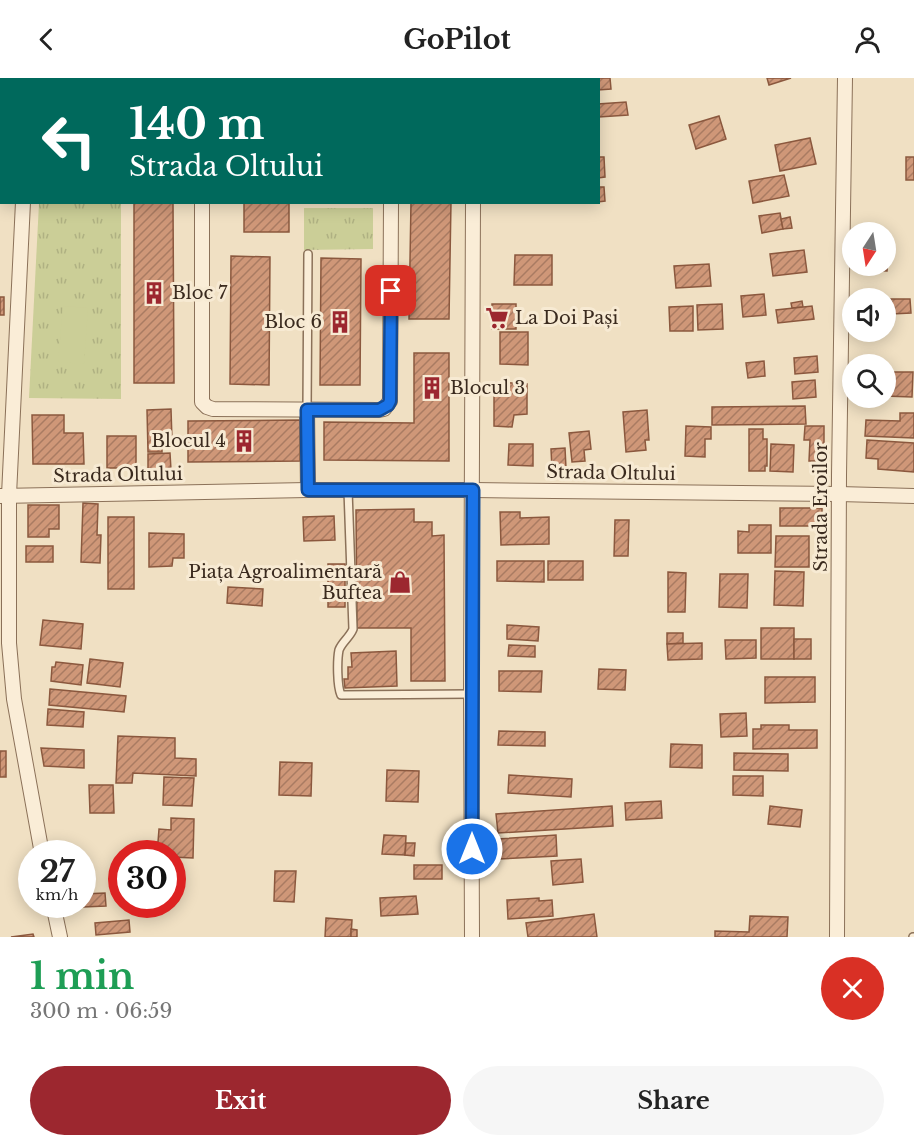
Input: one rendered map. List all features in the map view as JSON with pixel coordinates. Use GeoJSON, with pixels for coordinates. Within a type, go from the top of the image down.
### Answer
{"type":"FeatureCollection","features":[{"type":"Feature","properties":{"kind":"street","name":"Strada Eroilor"},"geometry":{"type":"LineString","coordinates":[[837,937],[844,78]]}},
{"type":"Feature","properties":{"kind":"street"},"geometry":{"type":"LineString","coordinates":[[22,204],[4,496],[11,673],[40,840]]}},
{"type":"Feature","properties":{"kind":"street"},"geometry":{"type":"LineString","coordinates":[[202,204],[202,402],[213,409],[307,410],[379,410],[388,405],[390,401],[391,204]]}},
{"type":"Feature","properties":{"kind":"street"},"geometry":{"type":"LineString","coordinates":[[472,937],[473,204]]}},
{"type":"Feature","properties":{"kind":"street"},"geometry":{"type":"LineString","coordinates":[[307,410],[308,490]]}},
{"type":"Feature","properties":{"kind":"street","name":"Strada Oltului"},"geometry":{"type":"LineString","coordinates":[[4,496],[308,490],[473,490],[914,496]]}},
{"type":"Feature","properties":{"kind":"street"},"geometry":{"type":"LineString","coordinates":[[56,918],[60,937]]}},
{"type":"Feature","properties":{"kind":"lane"},"geometry":{"type":"LineString","coordinates":[[307,410],[308,254]]}},
{"type":"Feature","properties":{"kind":"lane"},"geometry":{"type":"LineString","coordinates":[[348,490],[353,629],[351,635],[339,649],[338,689],[341,695],[471,694]]}},
{"type":"Feature","properties":{"kind":"green space"},"geometry":{"type":"Polygon","coordinates":[[[39,204],[121,204],[121,399],[29,398],[39,204]]]}},
{"type":"Feature","properties":{"kind":"green space"},"geometry":{"type":"Polygon","coordinates":[[[304,208],[373,208],[373,249],[304,250],[304,208]]]}},
{"type":"Feature","properties":{"kind":"green space"},"geometry":{"type":"Polygon","coordinates":[[[63,306],[88,308],[84,364],[58,362],[63,306]]]}},
{"type":"Feature","properties":{"kind":"building"},"geometry":{"type":"Polygon","coordinates":[[[600,78],[610,78],[611,89],[600,90],[600,78]]]}},
{"type":"Feature","properties":{"kind":"building"},"geometry":{"type":"Polygon","coordinates":[[[767,78],[791,78],[769,85],[767,78]]]}},
{"type":"Feature","properties":{"kind":"building"},"geometry":{"type":"Polygon","coordinates":[[[626,102],[628,115],[600,117],[600,104],[626,102]]]}},
{"type":"Feature","properties":{"kind":"building"},"geometry":{"type":"Polygon","coordinates":[[[719,116],[726,139],[696,149],[689,125],[719,116]]]}},
{"type":"Feature","properties":{"kind":"building"},"geometry":{"type":"Polygon","coordinates":[[[810,138],[816,164],[780,171],[775,145],[810,138]]]}},
{"type":"Feature","properties":{"kind":"building"},"geometry":{"type":"Polygon","coordinates":[[[600,157],[604,157],[605,177],[600,178],[600,157]]]}},
{"type":"Feature","properties":{"kind":"building"},"geometry":{"type":"Polygon","coordinates":[[[906,157],[914,157],[914,180],[906,180],[906,157]]]}},
{"type":"Feature","properties":{"kind":"building"},"geometry":{"type":"Polygon","coordinates":[[[784,175],[789,196],[753,203],[749,181],[784,175]]]}},
{"type":"Feature","properties":{"kind":"building"},"geometry":{"type":"Polygon","coordinates":[[[600,187],[604,187],[605,201],[600,202],[600,187]]]}},
{"type":"Feature","properties":{"kind":"building","name":"Bloc 7"},"geometry":{"type":"Polygon","coordinates":[[[134,204],[173,204],[174,383],[134,383],[134,204]]]}},
{"type":"Feature","properties":{"kind":"building"},"geometry":{"type":"Polygon","coordinates":[[[244,204],[289,204],[289,232],[244,232],[244,204]]]}},
{"type":"Feature","properties":{"kind":"building"},"geometry":{"type":"Polygon","coordinates":[[[411,204],[451,204],[449,319],[409,319],[411,204]]]}},
{"type":"Feature","properties":{"kind":"building"},"geometry":{"type":"Polygon","coordinates":[[[780,213],[783,229],[762,233],[759,216],[780,213]]]}},
{"type":"Feature","properties":{"kind":"building"},"geometry":{"type":"Polygon","coordinates":[[[790,217],[792,228],[783,229],[781,219],[790,217]]]}},
{"type":"Feature","properties":{"kind":"building"},"geometry":{"type":"Polygon","coordinates":[[[804,250],[807,272],[773,276],[770,254],[804,250]]]}},
{"type":"Feature","properties":{"kind":"building"},"geometry":{"type":"Polygon","coordinates":[[[515,255],[552,255],[552,285],[514,285],[515,255]]]}},
{"type":"Feature","properties":{"kind":"building"},"geometry":{"type":"Polygon","coordinates":[[[231,256],[270,257],[269,385],[230,384],[231,256]]]}},
{"type":"Feature","properties":{"kind":"building","name":"Bloc 6"},"geometry":{"type":"Polygon","coordinates":[[[321,258],[361,259],[360,385],[320,385],[321,258]]]}},
{"type":"Feature","properties":{"kind":"building"},"geometry":{"type":"Polygon","coordinates":[[[709,264],[711,286],[676,288],[674,266],[709,264]]]}},
{"type":"Feature","properties":{"kind":"building"},"geometry":{"type":"Polygon","coordinates":[[[764,294],[766,315],[743,317],[741,296],[764,294]]]}},
{"type":"Feature","properties":{"kind":"building"},"geometry":{"type":"Polygon","coordinates":[[[0,297],[4,297],[4,315],[0,315],[0,297]]]}},
{"type":"Feature","properties":{"kind":"building"},"geometry":{"type":"Polygon","coordinates":[[[896,299],[910,299],[911,313],[896,314],[896,299]]]}},
{"type":"Feature","properties":{"kind":"building"},"geometry":{"type":"Polygon","coordinates":[[[802,301],[803,307],[792,308],[791,303],[802,301]]]}},
{"type":"Feature","properties":{"kind":"building"},"geometry":{"type":"Polygon","coordinates":[[[492,304],[516,304],[516,329],[492,329],[492,304]]]}},
{"type":"Feature","properties":{"kind":"building"},"geometry":{"type":"Polygon","coordinates":[[[722,304],[723,329],[698,330],[697,305],[722,304]]]}},
{"type":"Feature","properties":{"kind":"building"},"geometry":{"type":"Polygon","coordinates":[[[693,306],[693,331],[670,331],[669,307],[693,306]]]}},
{"type":"Feature","properties":{"kind":"building"},"geometry":{"type":"Polygon","coordinates":[[[812,306],[814,319],[778,323],[776,310],[812,306]]]}},
{"type":"Feature","properties":{"kind":"building"},"geometry":{"type":"Polygon","coordinates":[[[500,332],[528,332],[528,365],[500,364],[500,332]]]}},
{"type":"Feature","properties":{"kind":"building","name":"Blocul 3"},"geometry":{"type":"Polygon","coordinates":[[[414,353],[449,353],[449,461],[324,460],[324,422],[414,423],[414,353]]]}},
{"type":"Feature","properties":{"kind":"building"},"geometry":{"type":"Polygon","coordinates":[[[817,356],[818,372],[795,374],[794,358],[817,356]]]}},
{"type":"Feature","properties":{"kind":"building"},"geometry":{"type":"Polygon","coordinates":[[[764,361],[765,376],[748,378],[746,363],[764,361]]]}},
{"type":"Feature","properties":{"kind":"building"},"geometry":{"type":"Polygon","coordinates":[[[896,372],[913,372],[912,397],[896,396],[896,372]]]}},
{"type":"Feature","properties":{"kind":"building"},"geometry":{"type":"Polygon","coordinates":[[[815,380],[816,397],[793,399],[792,382],[815,380]]]}},
{"type":"Feature","properties":{"kind":"building"},"geometry":{"type":"Polygon","coordinates":[[[494,382],[527,384],[527,414],[514,415],[512,427],[494,426],[494,382]]]}},
{"type":"Feature","properties":{"kind":"building"},"geometry":{"type":"Polygon","coordinates":[[[805,406],[806,424],[712,425],[712,407],[805,406]]]}},
{"type":"Feature","properties":{"kind":"building"},"geometry":{"type":"Polygon","coordinates":[[[171,409],[172,440],[162,440],[162,452],[148,452],[147,410],[171,409]]]}},
{"type":"Feature","properties":{"kind":"building"},"geometry":{"type":"Polygon","coordinates":[[[647,410],[649,440],[645,440],[646,450],[626,452],[623,412],[647,410]]]}},
{"type":"Feature","properties":{"kind":"building"},"geometry":{"type":"Polygon","coordinates":[[[900,413],[914,413],[914,438],[865,436],[866,420],[900,421],[900,413]]]}},
{"type":"Feature","properties":{"kind":"building"},"geometry":{"type":"Polygon","coordinates":[[[32,415],[64,415],[64,433],[83,433],[84,464],[33,464],[32,415]]]}},
{"type":"Feature","properties":{"kind":"building","name":"Blocul 4"},"geometry":{"type":"Polygon","coordinates":[[[300,420],[300,461],[188,462],[188,421],[300,420]]]}},
{"type":"Feature","properties":{"kind":"building"},"geometry":{"type":"Polygon","coordinates":[[[686,426],[711,427],[711,439],[705,439],[705,457],[685,456],[686,426]]]}},
{"type":"Feature","properties":{"kind":"building"},"geometry":{"type":"Polygon","coordinates":[[[805,426],[824,426],[824,461],[809,461],[810,440],[804,440],[805,426]]]}},
{"type":"Feature","properties":{"kind":"building"},"geometry":{"type":"Polygon","coordinates":[[[749,429],[763,429],[763,439],[767,439],[765,471],[749,471],[749,429]]]}},
{"type":"Feature","properties":{"kind":"building"},"geometry":{"type":"Polygon","coordinates":[[[589,431],[591,449],[584,450],[585,461],[572,462],[569,433],[589,431]]]}},
{"type":"Feature","properties":{"kind":"building"},"geometry":{"type":"Polygon","coordinates":[[[107,436],[136,436],[136,468],[107,468],[107,436]]]}},
{"type":"Feature","properties":{"kind":"building"},"geometry":{"type":"Polygon","coordinates":[[[867,440],[914,443],[914,472],[878,469],[878,459],[866,458],[867,440]]]}},
{"type":"Feature","properties":{"kind":"building"},"geometry":{"type":"Polygon","coordinates":[[[509,444],[533,444],[533,466],[508,465],[509,444]]]}},
{"type":"Feature","properties":{"kind":"building"},"geometry":{"type":"Polygon","coordinates":[[[771,444],[794,445],[793,472],[770,471],[771,444]]]}},
{"type":"Feature","properties":{"kind":"building"},"geometry":{"type":"Polygon","coordinates":[[[565,448],[566,468],[552,469],[551,449],[565,448]]]}},
{"type":"Feature","properties":{"kind":"building"},"geometry":{"type":"Polygon","coordinates":[[[170,453],[171,470],[148,470],[148,454],[170,453]]]}},
{"type":"Feature","properties":{"kind":"building"},"geometry":{"type":"Polygon","coordinates":[[[83,503],[98,504],[97,535],[101,535],[100,563],[81,562],[83,503]]]}},
{"type":"Feature","properties":{"kind":"building"},"geometry":{"type":"Polygon","coordinates":[[[28,505],[59,505],[59,529],[49,529],[49,537],[28,537],[28,505]]]}},
{"type":"Feature","properties":{"kind":"building"},"geometry":{"type":"Polygon","coordinates":[[[780,508],[822,508],[822,526],[780,526],[780,508]]]}},
{"type":"Feature","properties":{"kind":"building","name":"Piața Agroalimentară Buftea"},"geometry":{"type":"Polygon","coordinates":[[[414,509],[414,522],[432,522],[432,536],[444,535],[445,681],[411,681],[411,628],[357,628],[356,510],[414,509]]]}},
{"type":"Feature","properties":{"kind":"building"},"geometry":{"type":"Polygon","coordinates":[[[500,512],[520,512],[520,518],[549,517],[549,544],[501,545],[500,512]]]}},
{"type":"Feature","properties":{"kind":"building"},"geometry":{"type":"Polygon","coordinates":[[[334,516],[335,540],[304,541],[303,517],[334,516]]]}},
{"type":"Feature","properties":{"kind":"building"},"geometry":{"type":"Polygon","coordinates":[[[108,517],[134,517],[134,589],[108,589],[108,517]]]}},
{"type":"Feature","properties":{"kind":"building"},"geometry":{"type":"Polygon","coordinates":[[[615,520],[629,520],[628,556],[614,556],[615,520]]]}},
{"type":"Feature","properties":{"kind":"building"},"geometry":{"type":"Polygon","coordinates":[[[749,525],[771,525],[771,553],[738,553],[738,531],[749,532],[749,525]]]}},
{"type":"Feature","properties":{"kind":"building"},"geometry":{"type":"Polygon","coordinates":[[[149,533],[184,534],[184,558],[173,558],[172,566],[149,567],[149,533]]]}},
{"type":"Feature","properties":{"kind":"building"},"geometry":{"type":"Polygon","coordinates":[[[776,536],[809,536],[809,567],[775,567],[776,536]]]}},
{"type":"Feature","properties":{"kind":"building"},"geometry":{"type":"Polygon","coordinates":[[[26,546],[53,546],[53,562],[26,562],[26,546]]]}},
{"type":"Feature","properties":{"kind":"building"},"geometry":{"type":"Polygon","coordinates":[[[497,561],[544,561],[544,582],[497,581],[497,561]]]}},
{"type":"Feature","properties":{"kind":"building"},"geometry":{"type":"Polygon","coordinates":[[[548,561],[583,561],[583,580],[548,580],[548,561]]]}},
{"type":"Feature","properties":{"kind":"building"},"geometry":{"type":"Polygon","coordinates":[[[328,564],[345,564],[345,607],[328,607],[328,564]]]}},
{"type":"Feature","properties":{"kind":"building"},"geometry":{"type":"Polygon","coordinates":[[[775,571],[804,572],[803,606],[774,605],[775,571]]]}},
{"type":"Feature","properties":{"kind":"building"},"geometry":{"type":"Polygon","coordinates":[[[668,572],[686,573],[685,612],[668,612],[668,572]]]}},
{"type":"Feature","properties":{"kind":"building"},"geometry":{"type":"Polygon","coordinates":[[[720,574],[748,574],[747,608],[719,607],[720,574]]]}},
{"type":"Feature","properties":{"kind":"building"},"geometry":{"type":"Polygon","coordinates":[[[228,587],[263,589],[262,606],[227,603],[228,587]]]}},
{"type":"Feature","properties":{"kind":"building"},"geometry":{"type":"Polygon","coordinates":[[[43,620],[83,624],[81,649],[40,645],[43,620]]]}},
{"type":"Feature","properties":{"kind":"building"},"geometry":{"type":"Polygon","coordinates":[[[507,625],[539,627],[538,641],[507,639],[507,625]]]}},
{"type":"Feature","properties":{"kind":"building"},"geometry":{"type":"Polygon","coordinates":[[[761,628],[794,628],[794,659],[761,659],[761,628]]]}},
{"type":"Feature","properties":{"kind":"building"},"geometry":{"type":"Polygon","coordinates":[[[667,633],[683,633],[683,643],[667,644],[667,633]]]}},
{"type":"Feature","properties":{"kind":"building"},"geometry":{"type":"Polygon","coordinates":[[[794,639],[811,639],[811,659],[794,659],[794,639]]]}},
{"type":"Feature","properties":{"kind":"building"},"geometry":{"type":"Polygon","coordinates":[[[725,640],[756,640],[756,658],[726,659],[725,640]]]}},
{"type":"Feature","properties":{"kind":"building"},"geometry":{"type":"Polygon","coordinates":[[[702,643],[702,659],[668,660],[667,644],[702,643]]]}},
{"type":"Feature","properties":{"kind":"building"},"geometry":{"type":"Polygon","coordinates":[[[509,645],[535,646],[535,657],[508,656],[509,645]]]}},
{"type":"Feature","properties":{"kind":"building"},"geometry":{"type":"Polygon","coordinates":[[[396,651],[397,686],[345,688],[344,679],[348,679],[348,667],[352,667],[351,653],[396,651]]]}},
{"type":"Feature","properties":{"kind":"building"},"geometry":{"type":"Polygon","coordinates":[[[90,659],[123,663],[120,687],[87,683],[90,659]]]}},
{"type":"Feature","properties":{"kind":"building"},"geometry":{"type":"Polygon","coordinates":[[[56,662],[83,665],[81,685],[51,681],[52,667],[55,667],[56,662]]]}},
{"type":"Feature","properties":{"kind":"building"},"geometry":{"type":"Polygon","coordinates":[[[599,669],[626,670],[625,690],[598,689],[599,669]]]}},
{"type":"Feature","properties":{"kind":"building"},"geometry":{"type":"Polygon","coordinates":[[[499,671],[542,671],[541,692],[499,691],[499,671]]]}},
{"type":"Feature","properties":{"kind":"building"},"geometry":{"type":"Polygon","coordinates":[[[765,677],[815,677],[815,702],[765,703],[765,677]]]}},
{"type":"Feature","properties":{"kind":"building"},"geometry":{"type":"Polygon","coordinates":[[[50,689],[126,696],[124,712],[49,705],[50,689]]]}},
{"type":"Feature","properties":{"kind":"building"},"geometry":{"type":"Polygon","coordinates":[[[48,709],[84,712],[83,727],[47,725],[48,709]]]}},
{"type":"Feature","properties":{"kind":"building"},"geometry":{"type":"Polygon","coordinates":[[[746,713],[747,736],[721,737],[720,714],[746,713]]]}},
{"type":"Feature","properties":{"kind":"building"},"geometry":{"type":"Polygon","coordinates":[[[761,725],[789,725],[789,730],[817,730],[817,748],[753,749],[753,729],[761,729],[761,725]]]}},
{"type":"Feature","properties":{"kind":"building"},"geometry":{"type":"Polygon","coordinates":[[[499,731],[545,732],[545,746],[498,745],[499,731]]]}},
{"type":"Feature","properties":{"kind":"building"},"geometry":{"type":"Polygon","coordinates":[[[118,736],[175,738],[175,758],[196,759],[196,776],[133,773],[132,783],[116,783],[118,736]]]}},
{"type":"Feature","properties":{"kind":"building"},"geometry":{"type":"Polygon","coordinates":[[[671,744],[702,745],[702,768],[670,767],[671,744]]]}},
{"type":"Feature","properties":{"kind":"building"},"geometry":{"type":"Polygon","coordinates":[[[41,748],[84,750],[84,768],[44,766],[41,748]]]}},
{"type":"Feature","properties":{"kind":"building"},"geometry":{"type":"Polygon","coordinates":[[[0,751],[6,751],[6,777],[0,777],[0,751]]]}},
{"type":"Feature","properties":{"kind":"building"},"geometry":{"type":"Polygon","coordinates":[[[734,753],[788,754],[788,771],[734,770],[734,753]]]}},
{"type":"Feature","properties":{"kind":"building"},"geometry":{"type":"Polygon","coordinates":[[[280,762],[312,763],[311,796],[279,795],[280,762]]]}},
{"type":"Feature","properties":{"kind":"building"},"geometry":{"type":"Polygon","coordinates":[[[387,770],[419,771],[418,802],[386,801],[387,770]]]}},
{"type":"Feature","properties":{"kind":"building"},"geometry":{"type":"Polygon","coordinates":[[[509,775],[572,779],[571,797],[508,793],[509,775]]]}},
{"type":"Feature","properties":{"kind":"building"},"geometry":{"type":"Polygon","coordinates":[[[733,776],[763,776],[763,796],[733,795],[733,776]]]}},
{"type":"Feature","properties":{"kind":"building"},"geometry":{"type":"Polygon","coordinates":[[[164,777],[194,778],[192,806],[163,805],[164,777]]]}},
{"type":"Feature","properties":{"kind":"building"},"geometry":{"type":"Polygon","coordinates":[[[89,785],[113,785],[114,813],[90,813],[89,785]]]}},
{"type":"Feature","properties":{"kind":"building"},"geometry":{"type":"Polygon","coordinates":[[[661,801],[662,818],[626,820],[625,803],[661,801]]]}},
{"type":"Feature","properties":{"kind":"building"},"geometry":{"type":"Polygon","coordinates":[[[612,806],[613,826],[498,833],[496,814],[612,806]]]}},
{"type":"Feature","properties":{"kind":"building"},"geometry":{"type":"Polygon","coordinates":[[[770,806],[802,810],[800,827],[768,824],[770,806]]]}},
{"type":"Feature","properties":{"kind":"building"},"geometry":{"type":"Polygon","coordinates":[[[171,818],[194,819],[193,858],[186,858],[186,840],[158,840],[159,829],[171,830],[171,818]]]}},
{"type":"Feature","properties":{"kind":"building"},"geometry":{"type":"Polygon","coordinates":[[[384,835],[406,836],[405,855],[382,854],[384,835]]]}},
{"type":"Feature","properties":{"kind":"building"},"geometry":{"type":"Polygon","coordinates":[[[556,835],[557,856],[499,859],[498,839],[556,835]]]}},
{"type":"Feature","properties":{"kind":"building"},"geometry":{"type":"Polygon","coordinates":[[[406,843],[415,843],[414,856],[405,855],[406,843]]]}},
{"type":"Feature","properties":{"kind":"building"},"geometry":{"type":"Polygon","coordinates":[[[581,859],[583,882],[553,885],[551,861],[581,859]]]}},
{"type":"Feature","properties":{"kind":"building"},"geometry":{"type":"Polygon","coordinates":[[[414,865],[442,865],[442,879],[414,879],[414,865]]]}},
{"type":"Feature","properties":{"kind":"building"},"geometry":{"type":"Polygon","coordinates":[[[275,871],[296,871],[294,902],[274,901],[275,871]]]}},
{"type":"Feature","properties":{"kind":"building"},"geometry":{"type":"Polygon","coordinates":[[[96,893],[105,893],[106,906],[96,906],[96,893]]]}},
{"type":"Feature","properties":{"kind":"building"},"geometry":{"type":"Polygon","coordinates":[[[416,896],[418,914],[381,916],[380,898],[416,896]]]}},
{"type":"Feature","properties":{"kind":"building"},"geometry":{"type":"Polygon","coordinates":[[[539,898],[539,901],[552,900],[553,916],[508,919],[507,900],[539,898]]]}},
{"type":"Feature","properties":{"kind":"building"},"geometry":{"type":"Polygon","coordinates":[[[594,914],[597,937],[528,937],[526,923],[594,914]]]}},
{"type":"Feature","properties":{"kind":"building"},"geometry":{"type":"Polygon","coordinates":[[[750,916],[788,917],[787,937],[715,937],[715,931],[749,932],[750,916]]]}},
{"type":"Feature","properties":{"kind":"building"},"geometry":{"type":"Polygon","coordinates":[[[326,918],[352,920],[351,937],[325,937],[326,918]]]}},
{"type":"Feature","properties":{"kind":"building"},"geometry":{"type":"Polygon","coordinates":[[[129,920],[130,932],[96,935],[95,923],[129,920]]]}},
{"type":"Feature","properties":{"kind":"building"},"geometry":{"type":"Polygon","coordinates":[[[351,929],[357,930],[357,937],[351,937],[351,929]]]}},
{"type":"Feature","properties":{"kind":"building"},"geometry":{"type":"Polygon","coordinates":[[[33,934],[34,937],[11,937],[33,934]]]}},
{"type":"Feature","properties":{"kind":"place","name":"Bloc 7"},"geometry":{"type":"Point","coordinates":[154,293]}},
{"type":"Feature","properties":{"kind":"place","name":"La Doi Pași"},"geometry":{"type":"Point","coordinates":[497,318]}},
{"type":"Feature","properties":{"kind":"place","name":"Bloc 6"},"geometry":{"type":"Point","coordinates":[340,322]}},
{"type":"Feature","properties":{"kind":"place","name":"Blocul 3"},"geometry":{"type":"Point","coordinates":[432,388]}},
{"type":"Feature","properties":{"kind":"place","name":"Blocul 4"},"geometry":{"type":"Point","coordinates":[244,441]}},
{"type":"Feature","properties":{"kind":"place","name":"Piața Agroalimentară Buftea"},"geometry":{"type":"Point","coordinates":[400,582]}},
{"type":"Feature","properties":{"kind":"route"},"geometry":{"type":"LineString","coordinates":[[391,291],[390,401],[384,409],[379,410],[307,410],[308,490],[473,490],[472,849]]}}]}
